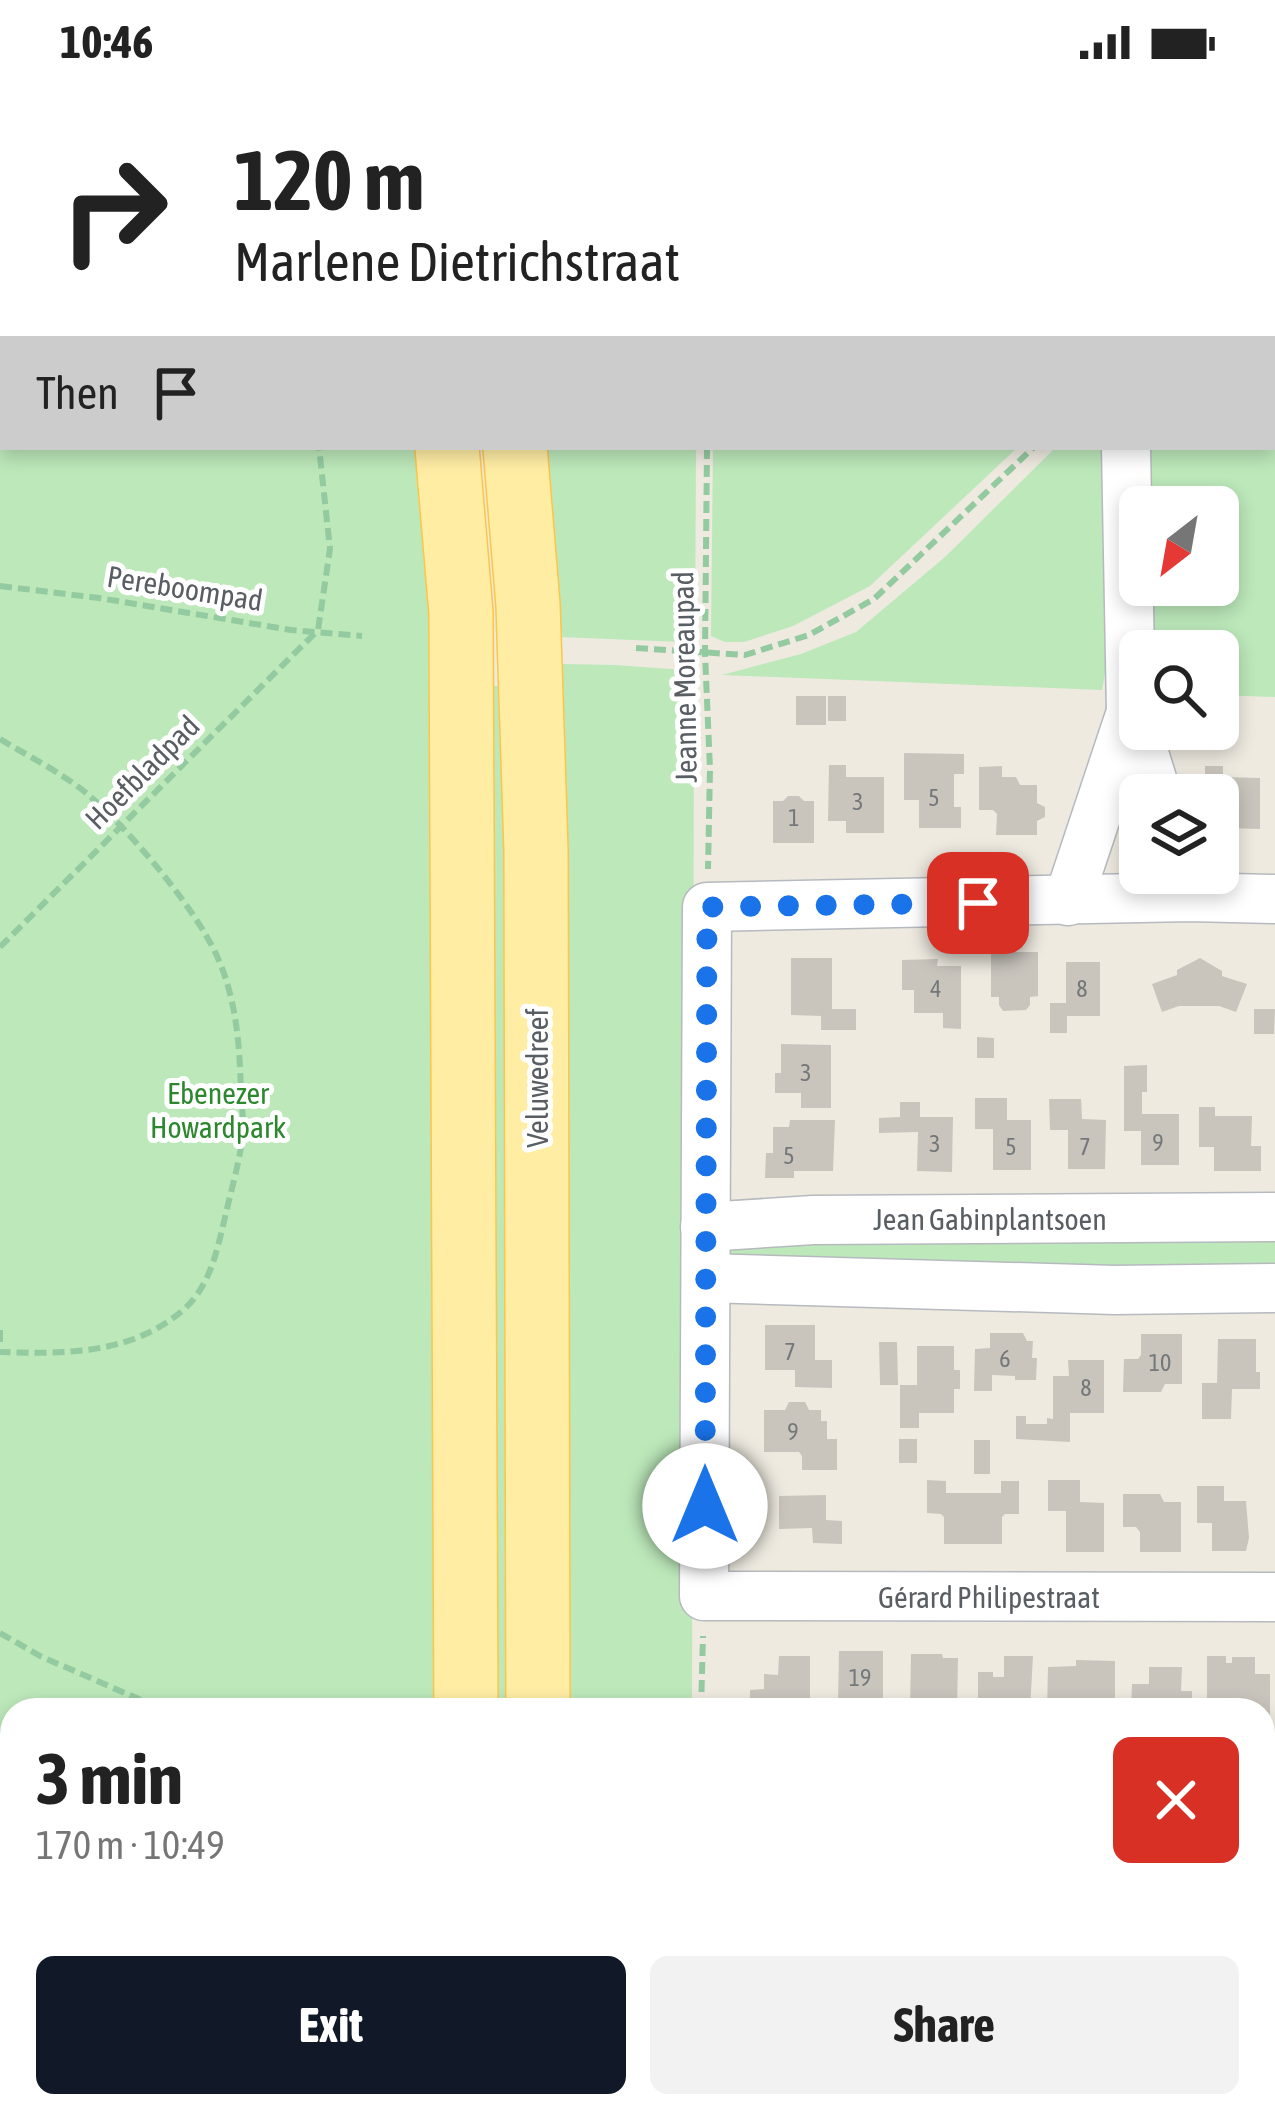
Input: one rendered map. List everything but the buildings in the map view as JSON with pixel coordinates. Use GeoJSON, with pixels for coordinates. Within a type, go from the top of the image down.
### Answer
{"type":"FeatureCollection","features":[{"type":"Feature","properties":{"kind":"main road"},"geometry":{"type":"LineString","coordinates":[[447,450],[460,613],[466,1698]]}},
{"type":"Feature","properties":{"kind":"main road","name":"Veluwedreef"},"geometry":{"type":"LineString","coordinates":[[514,450],[528,605],[536,850],[538,1698]]}},
{"type":"Feature","properties":{"kind":"street"},"geometry":{"type":"LineString","coordinates":[[1126,450],[1129,630]]}},
{"type":"Feature","properties":{"kind":"street"},"geometry":{"type":"LineString","coordinates":[[1068,901],[1119,748]]}},
{"type":"Feature","properties":{"kind":"street"},"geometry":{"type":"LineString","coordinates":[[1239,893],[1275,899]]}},
{"type":"Feature","properties":{"kind":"street"},"geometry":{"type":"LineString","coordinates":[[704,1597],[707,907],[1068,901],[1120,894]]}},
{"type":"Feature","properties":{"kind":"street","name":"Jean Gabinplantsoen"},"geometry":{"type":"LineString","coordinates":[[705,1227],[813,1220],[1275,1217]]}},
{"type":"Feature","properties":{"kind":"street"},"geometry":{"type":"LineString","coordinates":[[706,1279],[1115,1290],[1275,1288]]}},
{"type":"Feature","properties":{"kind":"street","name":"Gérard Philipestraat"},"geometry":{"type":"LineString","coordinates":[[704,1597],[1275,1597]]}},
{"type":"Feature","properties":{"kind":"path"},"geometry":{"type":"LineString","coordinates":[[318,630],[330,549],[319,450]]}},
{"type":"Feature","properties":{"kind":"path","name":"Jeanne Moreaupad"},"geometry":{"type":"LineString","coordinates":[[707,450],[707,907]]}},
{"type":"Feature","properties":{"kind":"path"},"geometry":{"type":"LineString","coordinates":[[636,648],[745,655],[809,635],[874,599],[1031,450]]}},
{"type":"Feature","properties":{"kind":"path","name":"Pereboompad"},"geometry":{"type":"LineString","coordinates":[[0,586],[291,630],[362,636]]}},
{"type":"Feature","properties":{"kind":"path","name":"Hoefbladpad"},"geometry":{"type":"LineString","coordinates":[[0,947],[318,630]]}},
{"type":"Feature","properties":{"kind":"path"},"geometry":{"type":"LineString","coordinates":[[0,739],[82,789],[163,875],[204,932],[226,984],[240,1047],[243,1132],[217,1253],[206,1283],[180,1312],[112,1346],[83,1352],[0,1350],[0,1330]]}},
{"type":"Feature","properties":{"kind":"path"},"geometry":{"type":"LineString","coordinates":[[701,1698],[704,1597]]}},
{"type":"Feature","properties":{"kind":"path"},"geometry":{"type":"LineString","coordinates":[[0,1633],[136,1698]]}},
{"type":"Feature","properties":{"kind":"green space","name":"Ebenezer Howardpark"},"geometry":{"type":"Polygon","coordinates":[[[0,450],[434,450],[447,1698],[0,1698],[0,450]]]}},
{"type":"Feature","properties":{"kind":"green space"},"geometry":{"type":"Polygon","coordinates":[[[544,450],[696,450],[695,634],[682,642],[560,637],[544,450]]]}},
{"type":"Feature","properties":{"kind":"green space"},"geometry":{"type":"Polygon","coordinates":[[[713,450],[1015,450],[870,586],[793,626],[744,642],[711,636],[713,450]]]}},
{"type":"Feature","properties":{"kind":"green space"},"geometry":{"type":"Polygon","coordinates":[[[1053,450],[1112,450],[1112,636],[1102,690],[722,675],[801,654],[856,632],[945,557],[1053,450]]]}},
{"type":"Feature","properties":{"kind":"green space"},"geometry":{"type":"Polygon","coordinates":[[[1141,450],[1275,450],[1275,697],[1239,696],[1239,630],[1146,630],[1146,606],[1239,606],[1239,486],[1142,486],[1141,450]]]}},
{"type":"Feature","properties":{"kind":"green space"},"geometry":{"type":"Polygon","coordinates":[[[562,664],[684,670],[694,680],[692,1698],[552,1698],[553,689],[562,689],[562,664]]]}},
{"type":"Feature","properties":{"kind":"green space"},"geometry":{"type":"Polygon","coordinates":[[[483,686],[510,686],[513,1698],[483,1698],[483,686]]]}},
{"type":"Feature","properties":{"kind":"green space"},"geometry":{"type":"Polygon","coordinates":[[[1275,1232],[1275,1270],[737,1258],[726,1250],[736,1241],[1275,1232]]]}},
{"type":"Feature","properties":{"kind":"route"},"geometry":{"type":"LineString","coordinates":[[705,1506],[707,907],[978,903]]}}]}
